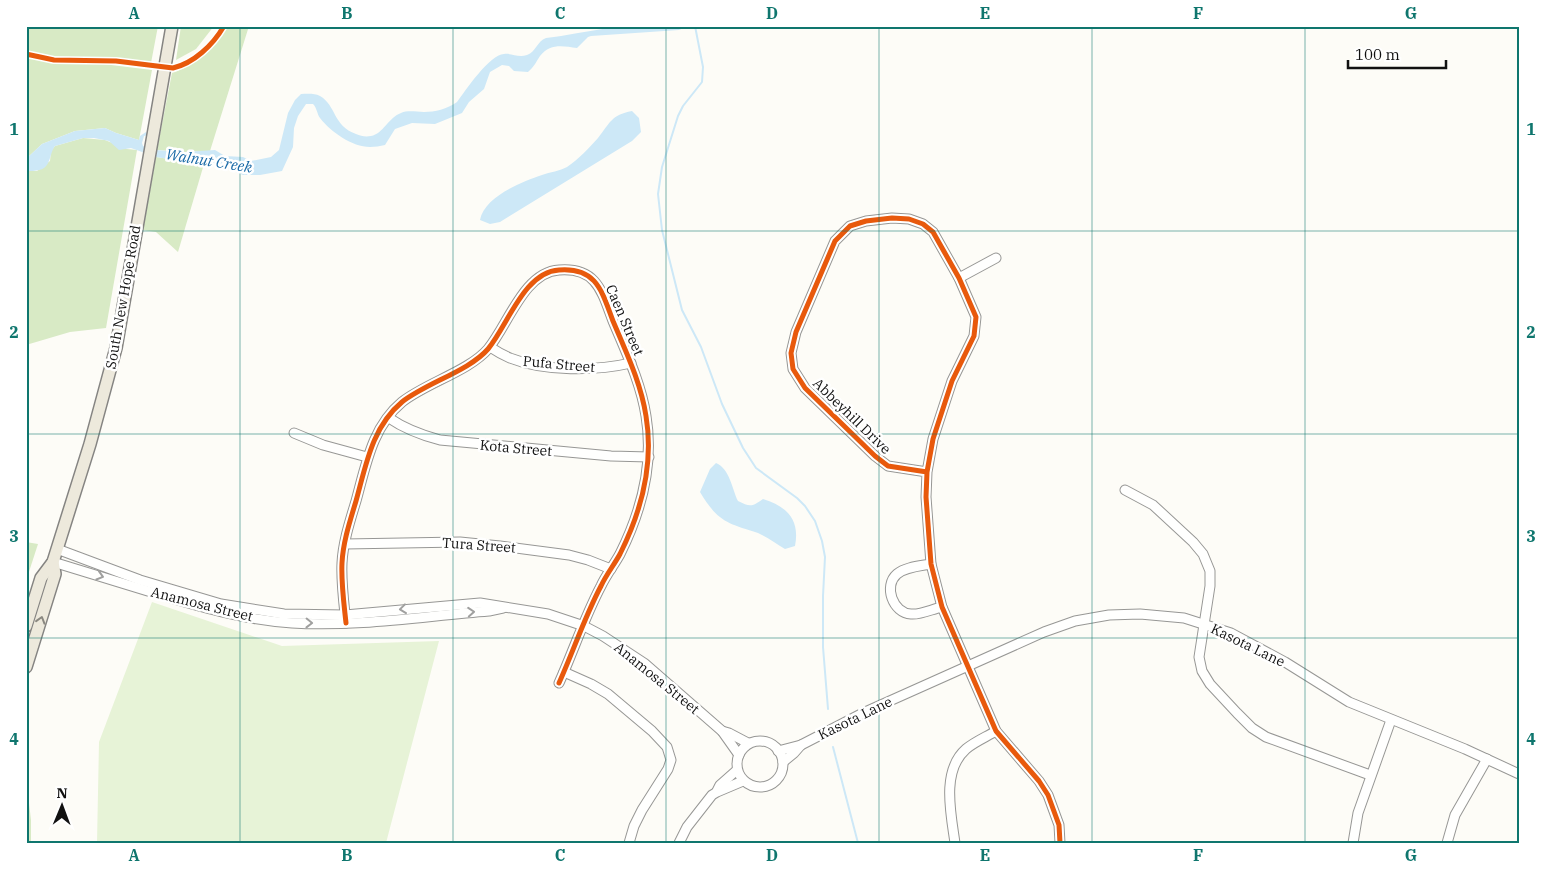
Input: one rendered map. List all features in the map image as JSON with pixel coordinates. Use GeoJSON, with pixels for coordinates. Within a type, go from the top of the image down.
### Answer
{"type":"FeatureCollection","features":[{"type":"Feature","properties":{"kind":"main road","name":"South New Hope Road"},"geometry":{"type":"LineString","coordinates":[[26,626],[41,578],[53,562],[90,444],[116,348],[172,26]]}},
{"type":"Feature","properties":{"kind":"main road","name":"South New Hope Road"},"geometry":{"type":"LineString","coordinates":[[26,667],[55,574],[53,562]]}},
{"type":"Feature","properties":{"kind":"street","name":"Abbeyhill Drive"},"geometry":{"type":"LineString","coordinates":[[927,472],[888,466],[874,456],[805,388],[793,369],[791,353],[796,332],[835,241],[850,226],[866,221],[892,218],[909,219],[923,224],[932,232],[959,278],[976,317],[974,336],[952,381],[932,439],[927,472],[927,523],[931,564],[942,607],[996,731],[1039,781],[1048,795],[1059,825],[1060,843]]}},
{"type":"Feature","properties":{"kind":"street"},"geometry":{"type":"LineString","coordinates":[[959,278],[996,258]]}},
{"type":"Feature","properties":{"kind":"street","name":"Caen Street"},"geometry":{"type":"LineString","coordinates":[[346,619],[342,564],[345,544],[367,457],[376,436],[402,402],[476,360],[490,347],[523,294],[534,281],[546,272],[557,270],[570,270],[585,274],[594,280],[603,293],[631,363],[647,418],[648,457],[641,502],[633,527],[600,587],[559,683]]}},
{"type":"Feature","properties":{"kind":"street","name":"Pufa Street"},"geometry":{"type":"LineString","coordinates":[[490,347],[509,358],[527,364],[590,369],[631,363]]}},
{"type":"Feature","properties":{"kind":"street","name":"Kota Street"},"geometry":{"type":"LineString","coordinates":[[389,418],[408,430],[422,436],[440,440],[611,456],[648,457]]}},
{"type":"Feature","properties":{"kind":"street"},"geometry":{"type":"LineString","coordinates":[[294,433],[324,445],[367,457]]}},
{"type":"Feature","properties":{"kind":"street"},"geometry":{"type":"LineString","coordinates":[[1125,490],[1153,505],[1193,542],[1203,554],[1210,571],[1210,586],[1199,657],[1202,671],[1219,695],[1252,728],[1266,737],[1370,775]]}},
{"type":"Feature","properties":{"kind":"street","name":"Tura Street"},"geometry":{"type":"LineString","coordinates":[[345,544],[460,542],[570,555],[611,569]]}},
{"type":"Feature","properties":{"kind":"street","name":"Anamosa Street"},"geometry":{"type":"LineString","coordinates":[[57,549],[140,580],[221,604],[284,614],[346,619]]}},
{"type":"Feature","properties":{"kind":"street","name":"Anamosa Street"},"geometry":{"type":"LineString","coordinates":[[53,562],[183,602],[236,616],[291,623],[346,619],[480,603],[548,614],[584,626],[610,640],[644,663],[722,731],[739,755]]}},
{"type":"Feature","properties":{"kind":"street"},"geometry":{"type":"LineString","coordinates":[[931,564],[905,569],[896,575],[892,582],[890,593],[894,603],[900,610],[910,614],[942,607]]}},
{"type":"Feature","properties":{"kind":"street","name":"Kasota Lane"},"geometry":{"type":"LineString","coordinates":[[748,744],[762,742],[770,744],[778,750],[801,745],[865,712],[1044,632],[1075,621],[1109,615],[1164,615],[1204,623],[1231,633],[1285,662],[1349,702],[1488,759],[1519,774]]}},
{"type":"Feature","properties":{"kind":"street"},"geometry":{"type":"LineString","coordinates":[[564,672],[608,694],[652,731],[667,747],[671,760],[668,769],[642,810],[634,826],[629,843]]}},
{"type":"Feature","properties":{"kind":"street"},"geometry":{"type":"LineString","coordinates":[[1353,843],[1358,813],[1391,720]]}},
{"type":"Feature","properties":{"kind":"street","name":"Anamosa Street"},"geometry":{"type":"LineString","coordinates":[[722,731],[748,744]]}},
{"type":"Feature","properties":{"kind":"street"},"geometry":{"type":"LineString","coordinates":[[955,843],[950,785],[951,771],[955,762],[967,748],[996,731]]}},
{"type":"Feature","properties":{"kind":"street"},"geometry":{"type":"LineString","coordinates":[[717,792],[742,781],[737,770],[739,755],[744,746],[748,744]]}},
{"type":"Feature","properties":{"kind":"street","name":"Kasota Lane"},"geometry":{"type":"LineString","coordinates":[[742,781],[753,787],[773,784],[778,780],[782,762],[794,754],[801,745]]}},
{"type":"Feature","properties":{"kind":"street"},"geometry":{"type":"LineString","coordinates":[[778,750],[782,762]]}},
{"type":"Feature","properties":{"kind":"street"},"geometry":{"type":"LineString","coordinates":[[1447,843],[1455,815],[1488,759]]}},
{"type":"Feature","properties":{"kind":"street"},"geometry":{"type":"LineString","coordinates":[[679,843],[692,820],[717,792],[720,785],[737,770]]}},
{"type":"Feature","properties":{"kind":"green space"},"geometry":{"type":"Polygon","coordinates":[[[26,26],[158,26],[151,63],[118,59],[48,56],[26,50],[26,26]]]}},
{"type":"Feature","properties":{"kind":"green space"},"geometry":{"type":"Polygon","coordinates":[[[181,26],[214,26],[196,49],[176,60],[181,26]]]}},
{"type":"Feature","properties":{"kind":"green space"},"geometry":{"type":"Polygon","coordinates":[[[228,26],[249,26],[210,151],[157,150],[172,73],[181,70],[204,55],[228,26]]]}},
{"type":"Feature","properties":{"kind":"green space"},"geometry":{"type":"Polygon","coordinates":[[[26,57],[42,61],[103,64],[152,70],[139,140],[105,128],[75,131],[42,144],[26,159],[26,57]]]}},
{"type":"Feature","properties":{"kind":"green space"},"geometry":{"type":"Polygon","coordinates":[[[83,138],[105,140],[127,149],[137,150],[106,328],[70,332],[26,345],[26,171],[37,171],[50,161],[51,151],[55,146],[83,138]]]}},
{"type":"Feature","properties":{"kind":"green space"},"geometry":{"type":"Polygon","coordinates":[[[156,157],[204,164],[178,252],[156,232],[143,230],[156,157]]]}},
{"type":"Feature","properties":{"kind":"green space"},"geometry":{"type":"Polygon","coordinates":[[[26,542],[38,544],[26,581],[26,542]]]}},
{"type":"Feature","properties":{"kind":"green space"},"geometry":{"type":"Polygon","coordinates":[[[152,602],[282,646],[439,641],[386,843],[97,843],[99,742],[152,602]]]}},
{"type":"Feature","properties":{"kind":"green space"},"geometry":{"type":"Polygon","coordinates":[[[26,778],[31,820],[31,843],[26,843],[26,778]]]}},
{"type":"Feature","properties":{"kind":"water","name":"Walnut Creek"},"geometry":{"type":"Polygon","coordinates":[[[622,26],[688,26],[679,30],[591,36],[577,48],[552,47],[540,56],[528,72],[514,71],[509,66],[502,65],[490,72],[484,89],[469,102],[462,113],[435,124],[412,123],[395,129],[385,145],[376,147],[349,142],[325,123],[313,104],[306,104],[298,116],[294,128],[293,147],[282,171],[260,175],[243,175],[218,164],[156,157],[131,148],[119,150],[109,141],[83,138],[55,146],[46,167],[34,171],[26,171],[26,159],[42,144],[75,131],[105,128],[139,140],[140,136],[146,132],[148,135],[144,136],[143,146],[155,150],[185,152],[215,150],[225,156],[243,157],[251,161],[271,157],[279,150],[288,113],[295,100],[301,94],[320,96],[329,105],[343,126],[361,136],[371,136],[379,132],[401,113],[432,111],[445,108],[457,102],[485,66],[498,56],[504,54],[521,56],[530,54],[546,38],[622,26]]]}},
{"type":"Feature","properties":{"kind":"water"},"geometry":{"type":"Polygon","coordinates":[[[632,111],[639,118],[641,132],[632,141],[500,222],[490,224],[480,220],[488,204],[496,198],[514,186],[567,167],[588,149],[615,117],[632,111]]]}},
{"type":"Feature","properties":{"kind":"water"},"geometry":{"type":"Polygon","coordinates":[[[716,463],[728,474],[738,501],[751,505],[763,499],[779,506],[790,516],[796,529],[795,546],[785,549],[758,533],[731,524],[712,510],[700,492],[710,469],[716,463]]]}},
{"type":"Feature","properties":{"kind":"waterway"},"geometry":{"type":"LineString","coordinates":[[695,26],[703,67],[702,82],[683,106],[678,116],[662,167],[658,194],[662,230],[682,310],[701,347],[722,404],[743,448],[756,468],[805,506],[815,521],[822,541],[825,557],[823,647],[828,709]]}},
{"type":"Feature","properties":{"kind":"waterway"},"geometry":{"type":"LineString","coordinates":[[833,747],[858,843]]}},
{"type":"Feature","properties":{"kind":"cycle path"},"geometry":{"type":"LineString","coordinates":[[26,54],[54,60],[116,61],[173,68],[195,58],[214,40],[224,26]]}},
{"type":"Feature","properties":{"kind":"cycle path"},"geometry":{"type":"LineString","coordinates":[[927,472],[888,466],[875,456],[805,388],[793,369],[791,353],[796,332],[835,241],[850,226],[866,221],[892,218],[909,219],[923,224],[933,232],[959,278],[976,317],[974,336],[952,381],[933,439],[927,472],[926,497],[931,564],[942,607],[996,731],[1039,781],[1048,795],[1059,825],[1060,843]]}},
{"type":"Feature","properties":{"kind":"cycle path"},"geometry":{"type":"LineString","coordinates":[[346,623],[342,578],[344,547],[367,460],[384,423],[392,412],[412,395],[480,357],[495,339],[518,301],[536,280],[547,273],[559,270],[572,270],[590,277],[601,291],[605,300],[641,392],[646,416],[648,452],[644,487],[634,521],[620,554],[595,598],[559,683]]}}]}
